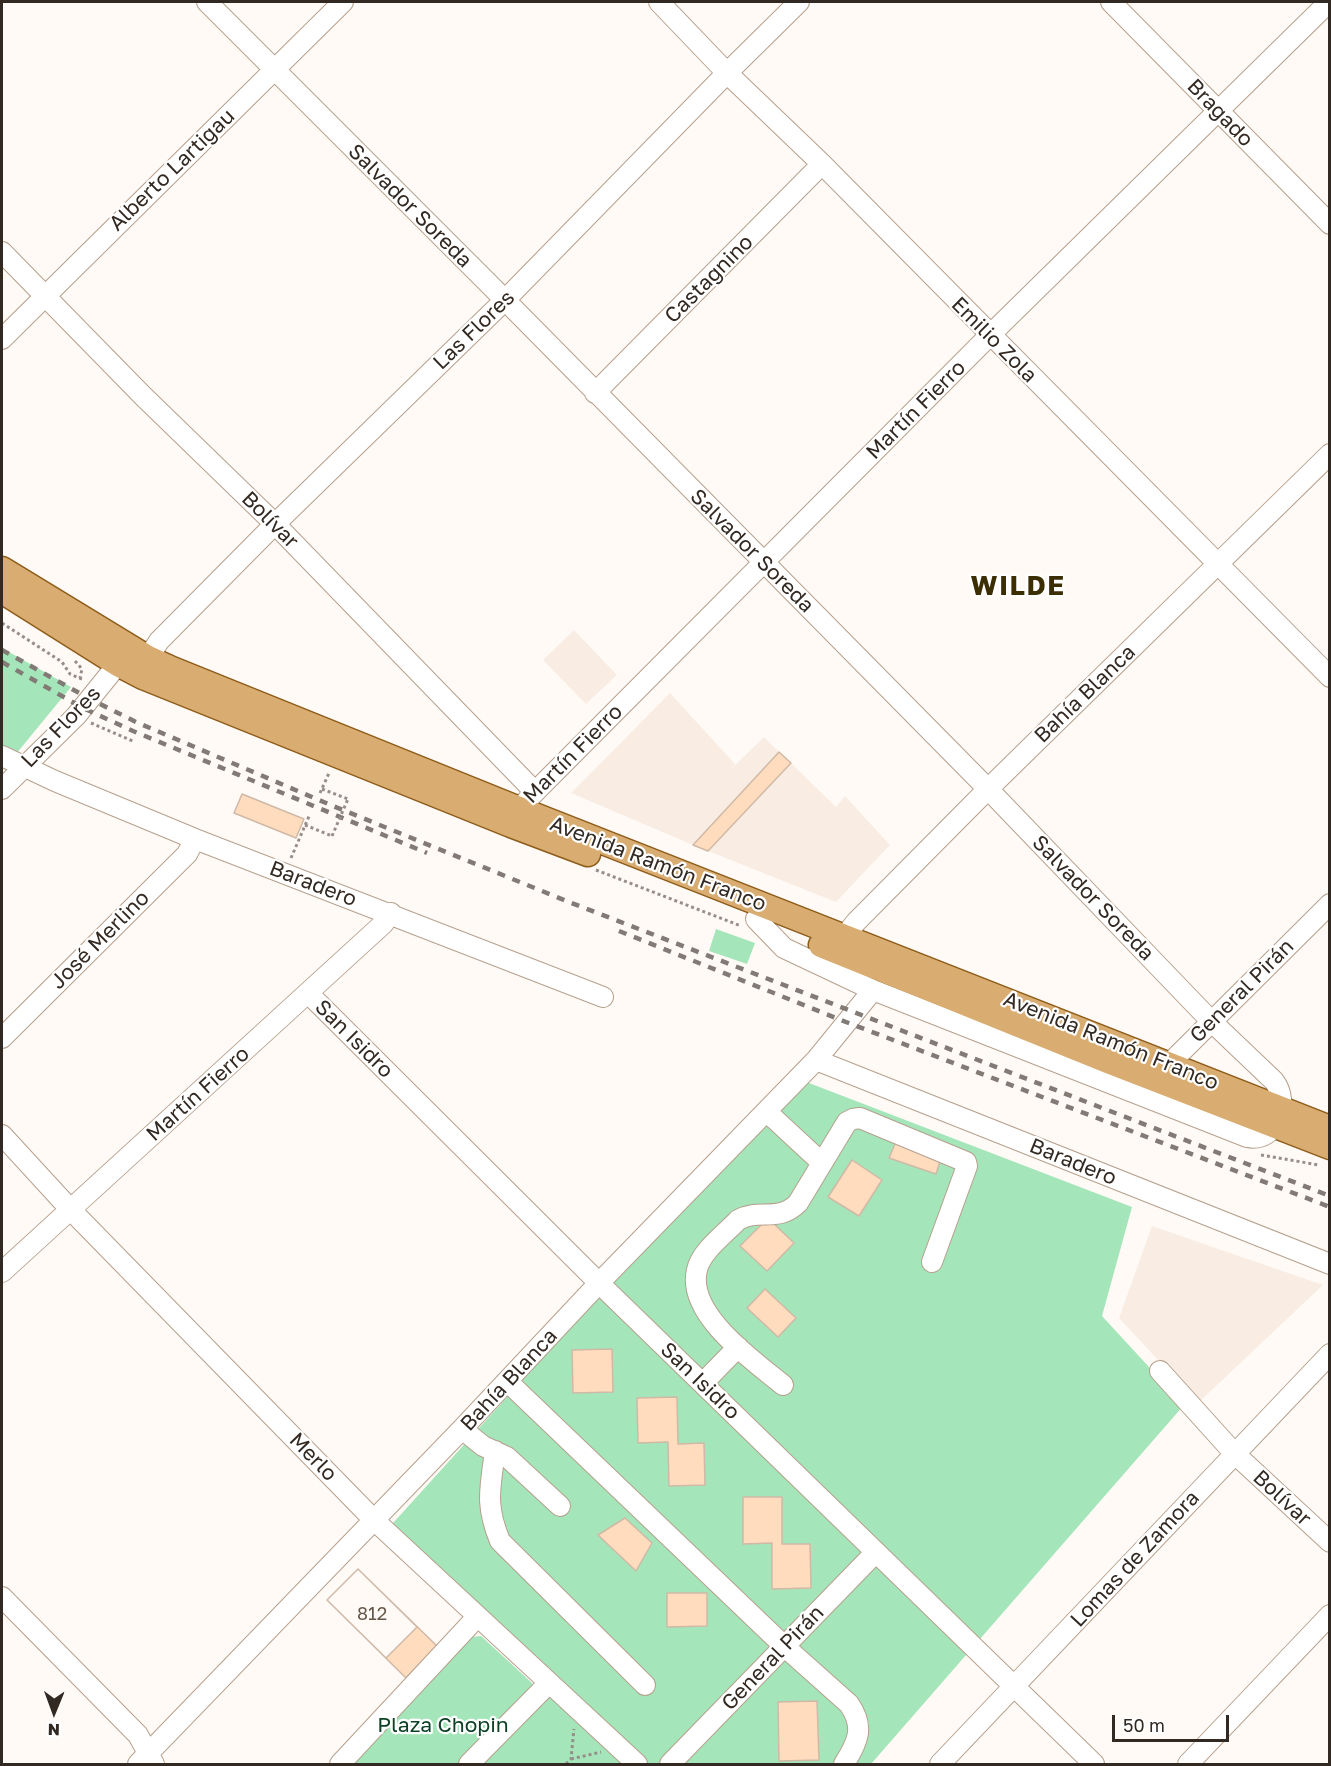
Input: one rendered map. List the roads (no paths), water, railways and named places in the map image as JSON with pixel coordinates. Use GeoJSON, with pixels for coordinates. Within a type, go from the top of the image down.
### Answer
{"type":"FeatureCollection","features":[{"type":"Feature","properties":{"kind":"main road","name":"Avenida Ramón Franco"},"geometry":{"type":"LineString","coordinates":[[2,569],[148,658],[183,674],[844,937],[1278,1118],[1329,1128]]}},
{"type":"Feature","properties":{"kind":"main road","name":"Avenida Ramón Franco"},"geometry":{"type":"LineString","coordinates":[[2,591],[118,664],[162,686],[522,809],[634,871],[751,923],[1162,1071]]}},
{"type":"Feature","properties":{"kind":"main road","name":"Avenida Ramón Franco"},"geometry":{"type":"LineString","coordinates":[[1278,1118],[1326,1156]]}},
{"type":"Feature","properties":{"kind":"street","name":"Salvador Soreda"},"geometry":{"type":"LineString","coordinates":[[207,2],[505,300],[1274,1082],[1281,1090],[1278,1118]]}},
{"type":"Feature","properties":{"kind":"street","name":"Alberto Lartigau"},"geometry":{"type":"LineString","coordinates":[[2,339],[343,2]]}},
{"type":"Feature","properties":{"kind":"street","name":"Emilio Zola"},"geometry":{"type":"LineString","coordinates":[[659,2],[1329,677]]}},
{"type":"Feature","properties":{"kind":"street","name":"Las Flores"},"geometry":{"type":"LineString","coordinates":[[148,658],[159,641],[275,524],[505,300],[799,2]]}},
{"type":"Feature","properties":{"kind":"street","name":"Bragado"},"geometry":{"type":"LineString","coordinates":[[1111,2],[1329,224]]}},
{"type":"Feature","properties":{"kind":"street","name":"Martín Fierro"},"geometry":{"type":"LineString","coordinates":[[522,809],[763,562],[990,335],[1329,2]]}},
{"type":"Feature","properties":{"kind":"street","name":"Castagnino"},"geometry":{"type":"LineString","coordinates":[[595,393],[822,164]]}},
{"type":"Feature","properties":{"kind":"street","name":"Bolívar"},"geometry":{"type":"LineString","coordinates":[[2,252],[143,396],[275,524],[522,809]]}},
{"type":"Feature","properties":{"kind":"street","name":"Bahía Blanca"},"geometry":{"type":"LineString","coordinates":[[844,937],[856,922],[988,789],[1218,566],[1329,454]]}},
{"type":"Feature","properties":{"kind":"street","name":"Las Flores"},"geometry":{"type":"LineString","coordinates":[[2,789],[76,716],[118,664]]}},
{"type":"Feature","properties":{"kind":"street","name":"Baradero"},"geometry":{"type":"LineString","coordinates":[[2,756],[55,781],[195,839],[603,997]]}},
{"type":"Feature","properties":{"kind":"street","name":"José Merlino"},"geometry":{"type":"LineString","coordinates":[[2,1038],[187,854],[195,839]]}},
{"type":"Feature","properties":{"kind":"street","name":"General Pirán"},"geometry":{"type":"LineString","coordinates":[[1162,1071],[1329,904]]}},
{"type":"Feature","properties":{"kind":"street","name":"Martín Fierro"},"geometry":{"type":"LineString","coordinates":[[2,1272],[309,994],[383,924],[391,913]]}},
{"type":"Feature","properties":{"kind":"street"},"geometry":{"type":"LineString","coordinates":[[751,923],[784,948],[873,990],[1247,1137],[1256,1139],[1263,1137],[1278,1118]]}},
{"type":"Feature","properties":{"kind":"street","name":"Bahía Blanca"},"geometry":{"type":"LineString","coordinates":[[146,1761],[508,1382],[599,1283],[767,1112],[816,1060],[873,990]]}},
{"type":"Feature","properties":{"kind":"street","name":"San Isidro"},"geometry":{"type":"LineString","coordinates":[[309,994],[599,1283],[1094,1764]]}},
{"type":"Feature","properties":{"kind":"street","name":"Baradero"},"geometry":{"type":"LineString","coordinates":[[816,1060],[1329,1264]]}},
{"type":"Feature","properties":{"kind":"street"},"geometry":{"type":"LineString","coordinates":[[1121,1086],[1136,1085],[1162,1071]]}},
{"type":"Feature","properties":{"kind":"street"},"geometry":{"type":"LineString","coordinates":[[767,1112],[822,1163]]}},
{"type":"Feature","properties":{"kind":"street"},"geometry":{"type":"LineString","coordinates":[[783,1385],[738,1347],[711,1320],[697,1289],[697,1269],[704,1255],[738,1220],[744,1217],[772,1215],[791,1210],[798,1203],[847,1122],[860,1118],[966,1162],[967,1166],[932,1262]]}},
{"type":"Feature","properties":{"kind":"street","name":"Merlo"},"geometry":{"type":"LineString","coordinates":[[2,1135],[70,1209],[374,1520],[637,1764]]}},
{"type":"Feature","properties":{"kind":"street"},"geometry":{"type":"LineString","coordinates":[[703,1383],[738,1347]]}},
{"type":"Feature","properties":{"kind":"street","name":"Lomas de Zamora"},"geometry":{"type":"LineString","coordinates":[[940,1764],[1329,1354]]}},
{"type":"Feature","properties":{"kind":"street","name":"Bolívar"},"geometry":{"type":"LineString","coordinates":[[1160,1371],[1234,1453],[1329,1542]]}},
{"type":"Feature","properties":{"kind":"street"},"geometry":{"type":"LineString","coordinates":[[508,1382],[783,1646],[849,1704],[856,1714],[859,1728],[858,1738],[844,1764]]}},
{"type":"Feature","properties":{"kind":"street"},"geometry":{"type":"LineString","coordinates":[[462,1430],[483,1446],[507,1457],[560,1506]]}},
{"type":"Feature","properties":{"kind":"street"},"geometry":{"type":"LineString","coordinates":[[495,1451],[489,1500],[494,1528],[500,1541],[645,1685]]}},
{"type":"Feature","properties":{"kind":"street","name":"General Pirán"},"geometry":{"type":"LineString","coordinates":[[670,1764],[876,1552]]}},
{"type":"Feature","properties":{"kind":"street"},"geometry":{"type":"LineString","coordinates":[[2,1597],[138,1735],[146,1761]]}},
{"type":"Feature","properties":{"kind":"street"},"geometry":{"type":"LineString","coordinates":[[1188,1764],[1329,1615]]}},
{"type":"Feature","properties":{"kind":"street"},"geometry":{"type":"LineString","coordinates":[[340,1764],[477,1617]]}},
{"type":"Feature","properties":{"kind":"street"},"geometry":{"type":"LineString","coordinates":[[469,1764],[549,1683]]}},
{"type":"Feature","properties":{"kind":"railway"},"geometry":{"type":"LineString","coordinates":[[2,650],[136,722],[333,806],[569,902],[1330,1196]]}},
{"type":"Feature","properties":{"kind":"railway"},"geometry":{"type":"LineString","coordinates":[[2,662],[83,708],[133,731],[427,853]]}},
{"type":"Feature","properties":{"kind":"railway"},"geometry":{"type":"LineString","coordinates":[[619,931],[846,1022],[1330,1207]]}},
{"type":"Feature","properties":{"kind":"district","name":"WILDE"},"geometry":{"type":"Point","coordinates":[1018,586]}},
{"type":"Feature","properties":{"kind":"park label","name":"Plaza Chopin"},"geometry":{"type":"Point","coordinates":[443,1725]}}]}
